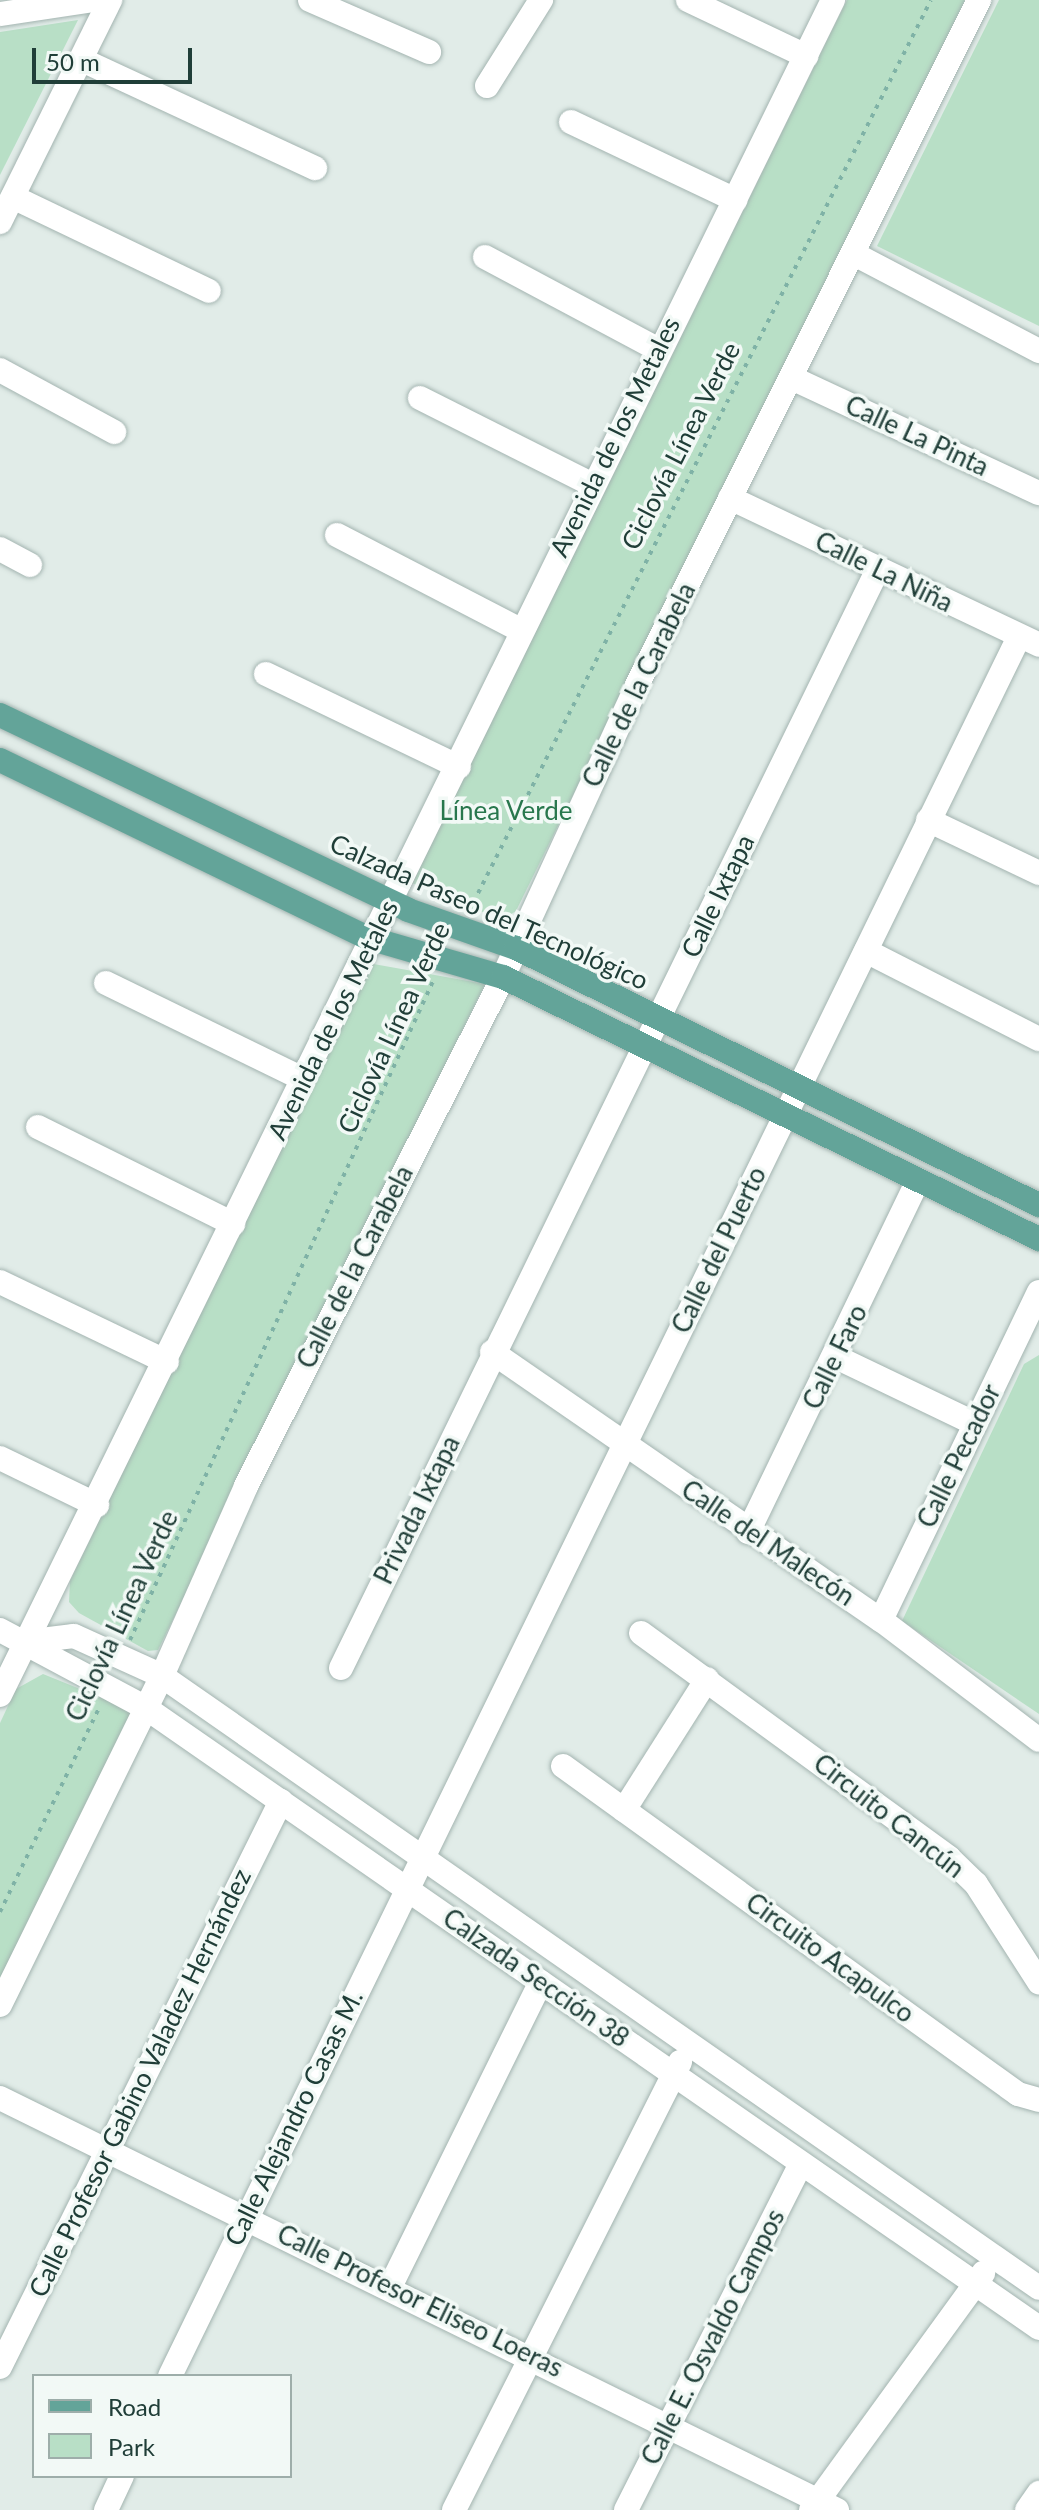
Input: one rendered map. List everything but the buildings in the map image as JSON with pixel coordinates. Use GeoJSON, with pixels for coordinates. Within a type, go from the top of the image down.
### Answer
{"type":"FeatureCollection","features":[{"type":"Feature","properties":{"kind":"main road","name":"Calzada Paseo del Tecnológico"},"geometry":{"type":"LineString","coordinates":[[0,715],[392,902],[516,948],[1039,1205]]}},
{"type":"Feature","properties":{"kind":"main road","name":"Calzada Paseo del Tecnológico"},"geometry":{"type":"LineString","coordinates":[[0,760],[369,938],[503,977],[1039,1239]]}},
{"type":"Feature","properties":{"kind":"main road"},"geometry":{"type":"LineString","coordinates":[[77,797],[95,760]]}},
{"type":"Feature","properties":{"kind":"street"},"geometry":{"type":"LineString","coordinates":[[0,14],[94,0]]}},
{"type":"Feature","properties":{"kind":"street"},"geometry":{"type":"LineString","coordinates":[[0,222],[110,0]]}},
{"type":"Feature","properties":{"kind":"street"},"geometry":{"type":"LineString","coordinates":[[310,0],[429,52]]}},
{"type":"Feature","properties":{"kind":"street"},"geometry":{"type":"LineString","coordinates":[[487,86],[541,0]]}},
{"type":"Feature","properties":{"kind":"street"},"geometry":{"type":"LineString","coordinates":[[688,0],[806,56]]}},
{"type":"Feature","properties":{"kind":"street","name":"Avenida de los Metales"},"geometry":{"type":"LineString","coordinates":[[0,1695],[167,1362],[369,938],[392,902],[459,767],[657,349],[735,200],[833,0]]}},
{"type":"Feature","properties":{"kind":"street","name":"Calle de la Carabela"},"geometry":{"type":"LineString","coordinates":[[0,2005],[162,1676],[246,1486],[503,977],[730,498],[856,255],[979,0]]}},
{"type":"Feature","properties":{"kind":"street"},"geometry":{"type":"LineString","coordinates":[[82,60],[315,168]]}},
{"type":"Feature","properties":{"kind":"street"},"geometry":{"type":"LineString","coordinates":[[571,122],[735,200]]}},
{"type":"Feature","properties":{"kind":"street"},"geometry":{"type":"LineString","coordinates":[[13,197],[209,291]]}},
{"type":"Feature","properties":{"kind":"street"},"geometry":{"type":"LineString","coordinates":[[856,255],[1039,351]]}},
{"type":"Feature","properties":{"kind":"street"},"geometry":{"type":"LineString","coordinates":[[485,257],[657,349]]}},
{"type":"Feature","properties":{"kind":"street"},"geometry":{"type":"LineString","coordinates":[[0,370],[114,432]]}},
{"type":"Feature","properties":{"kind":"street","name":"Calle La Pinta"},"geometry":{"type":"LineString","coordinates":[[794,379],[1039,493]]}},
{"type":"Feature","properties":{"kind":"street"},"geometry":{"type":"LineString","coordinates":[[420,398],[591,484]]}},
{"type":"Feature","properties":{"kind":"street","name":"Calle La Niña"},"geometry":{"type":"LineString","coordinates":[[730,498],[1029,642]]}},
{"type":"Feature","properties":{"kind":"street"},"geometry":{"type":"LineString","coordinates":[[337,535],[522,631]]}},
{"type":"Feature","properties":{"kind":"street"},"geometry":{"type":"LineString","coordinates":[[0,549],[30,565]]}},
{"type":"Feature","properties":{"kind":"street","name":"Calle Ixtapa"},"geometry":{"type":"LineString","coordinates":[[492,1352],[878,569]]}},
{"type":"Feature","properties":{"kind":"street","name":"Calle del Puerto"},"geometry":{"type":"LineString","coordinates":[[418,1860],[625,1444],[928,820],[1029,642]]}},
{"type":"Feature","properties":{"kind":"street"},"geometry":{"type":"LineString","coordinates":[[266,674],[459,767]]}},
{"type":"Feature","properties":{"kind":"street"},"geometry":{"type":"LineString","coordinates":[[928,820],[1039,873]]}},
{"type":"Feature","properties":{"kind":"street"},"geometry":{"type":"LineString","coordinates":[[866,951],[1039,1039]]}},
{"type":"Feature","properties":{"kind":"street"},"geometry":{"type":"LineString","coordinates":[[106,983],[303,1079]]}},
{"type":"Feature","properties":{"kind":"street"},"geometry":{"type":"LineString","coordinates":[[38,1127],[233,1224]]}},
{"type":"Feature","properties":{"kind":"street","name":"Calle Faro"},"geometry":{"type":"LineString","coordinates":[[748,1532],[836,1357],[918,1180]]}},
{"type":"Feature","properties":{"kind":"street"},"geometry":{"type":"LineString","coordinates":[[0,1282],[167,1362]]}},
{"type":"Feature","properties":{"kind":"street","name":"Calle Pecador"},"geometry":{"type":"LineString","coordinates":[[881,1620],[974,1423],[1029,1330],[1039,1292]]}},
{"type":"Feature","properties":{"kind":"street","name":"Calle del Malecón"},"geometry":{"type":"LineString","coordinates":[[492,1352],[748,1532],[881,1620],[1039,1740]]}},
{"type":"Feature","properties":{"kind":"street","name":"Privada Ixtapa"},"geometry":{"type":"LineString","coordinates":[[341,1668],[492,1352]]}},
{"type":"Feature","properties":{"kind":"street"},"geometry":{"type":"LineString","coordinates":[[836,1357],[974,1423]]}},
{"type":"Feature","properties":{"kind":"street"},"geometry":{"type":"LineString","coordinates":[[0,1458],[97,1505]]}},
{"type":"Feature","properties":{"kind":"street","name":"Calzada Sección 38"},"geometry":{"type":"LineString","coordinates":[[0,1630],[146,1708],[1039,2328]]}},
{"type":"Feature","properties":{"kind":"street","name":"Circuito Cancún"},"geometry":{"type":"LineString","coordinates":[[641,1633],[949,1858],[976,1884],[1039,1982]]}},
{"type":"Feature","properties":{"kind":"street","name":"Calzada Sección 38"},"geometry":{"type":"LineString","coordinates":[[25,1642],[74,1636],[162,1676],[418,1860],[1039,2288]]}},
{"type":"Feature","properties":{"kind":"street"},"geometry":{"type":"LineString","coordinates":[[624,1810],[707,1679]]}},
{"type":"Feature","properties":{"kind":"street","name":"Circuito Acapulco"},"geometry":{"type":"LineString","coordinates":[[563,1766],[1018,2094],[1039,2100]]}},
{"type":"Feature","properties":{"kind":"street","name":"Calle Profesor Gabino Valadez Hernández"},"geometry":{"type":"LineString","coordinates":[[0,2367],[103,2149],[281,1801]]}},
{"type":"Feature","properties":{"kind":"street","name":"Calle Alejandro Casas M."},"geometry":{"type":"LineString","coordinates":[[171,2374],[418,1860]]}},
{"type":"Feature","properties":{"kind":"street"},"geometry":{"type":"LineString","coordinates":[[390,2287],[541,1982]]}},
{"type":"Feature","properties":{"kind":"street"},"geometry":{"type":"LineString","coordinates":[[454,2510],[673,2073],[690,2046]]}},
{"type":"Feature","properties":{"kind":"street","name":"Calle Profesor Eliseo Loeras"},"geometry":{"type":"LineString","coordinates":[[0,2098],[669,2421],[822,2506]]}},
{"type":"Feature","properties":{"kind":"street","name":"Calle E. Osvaldo Campos"},"geometry":{"type":"LineString","coordinates":[[626,2510],[801,2164]]}},
{"type":"Feature","properties":{"kind":"street"},"geometry":{"type":"LineString","coordinates":[[822,2506],[995,2256]]}},
{"type":"Feature","properties":{"kind":"street"},"geometry":{"type":"LineString","coordinates":[[106,2510],[121,2478]]}},
{"type":"Feature","properties":{"kind":"street"},"geometry":{"type":"LineString","coordinates":[[1027,2510],[1039,2493]]}},
{"type":"Feature","properties":{"kind":"path","name":"Ciclovía Línea Verde"},"geometry":{"type":"LineString","coordinates":[[460,929],[931,0]]}},
{"type":"Feature","properties":{"kind":"path","name":"Ciclovía Línea Verde"},"geometry":{"type":"LineString","coordinates":[[122,1657],[444,959]]}},
{"type":"Feature","properties":{"kind":"path","name":"Ciclovía Línea Verde"},"geometry":{"type":"LineString","coordinates":[[0,1912],[109,1688]]}},
{"type":"Feature","properties":{"kind":"green space","name":"Línea Verde"},"geometry":{"type":"Polygon","coordinates":[[[847,0],[965,0],[516,911],[502,920],[412,883],[847,0]]]}},
{"type":"Feature","properties":{"kind":"green space"},"geometry":{"type":"Polygon","coordinates":[[[999,0],[1039,0],[1039,326],[877,246],[999,0]]]}},
{"type":"Feature","properties":{"kind":"green space"},"geometry":{"type":"Polygon","coordinates":[[[78,20],[0,175],[0,32],[78,20]]]}},
{"type":"Feature","properties":{"kind":"green space"},"geometry":{"type":"Polygon","coordinates":[[[368,963],[485,984],[158,1650],[148,1651],[79,1613],[69,1602],[70,1581],[368,963]]]}},
{"type":"Feature","properties":{"kind":"green space"},"geometry":{"type":"Polygon","coordinates":[[[1039,1355],[1039,1714],[902,1621],[1024,1364],[1039,1355]]]}},
{"type":"Feature","properties":{"kind":"green space"},"geometry":{"type":"Polygon","coordinates":[[[43,1674],[137,1712],[0,1990],[0,1723],[16,1689],[43,1674]]]}}]}
